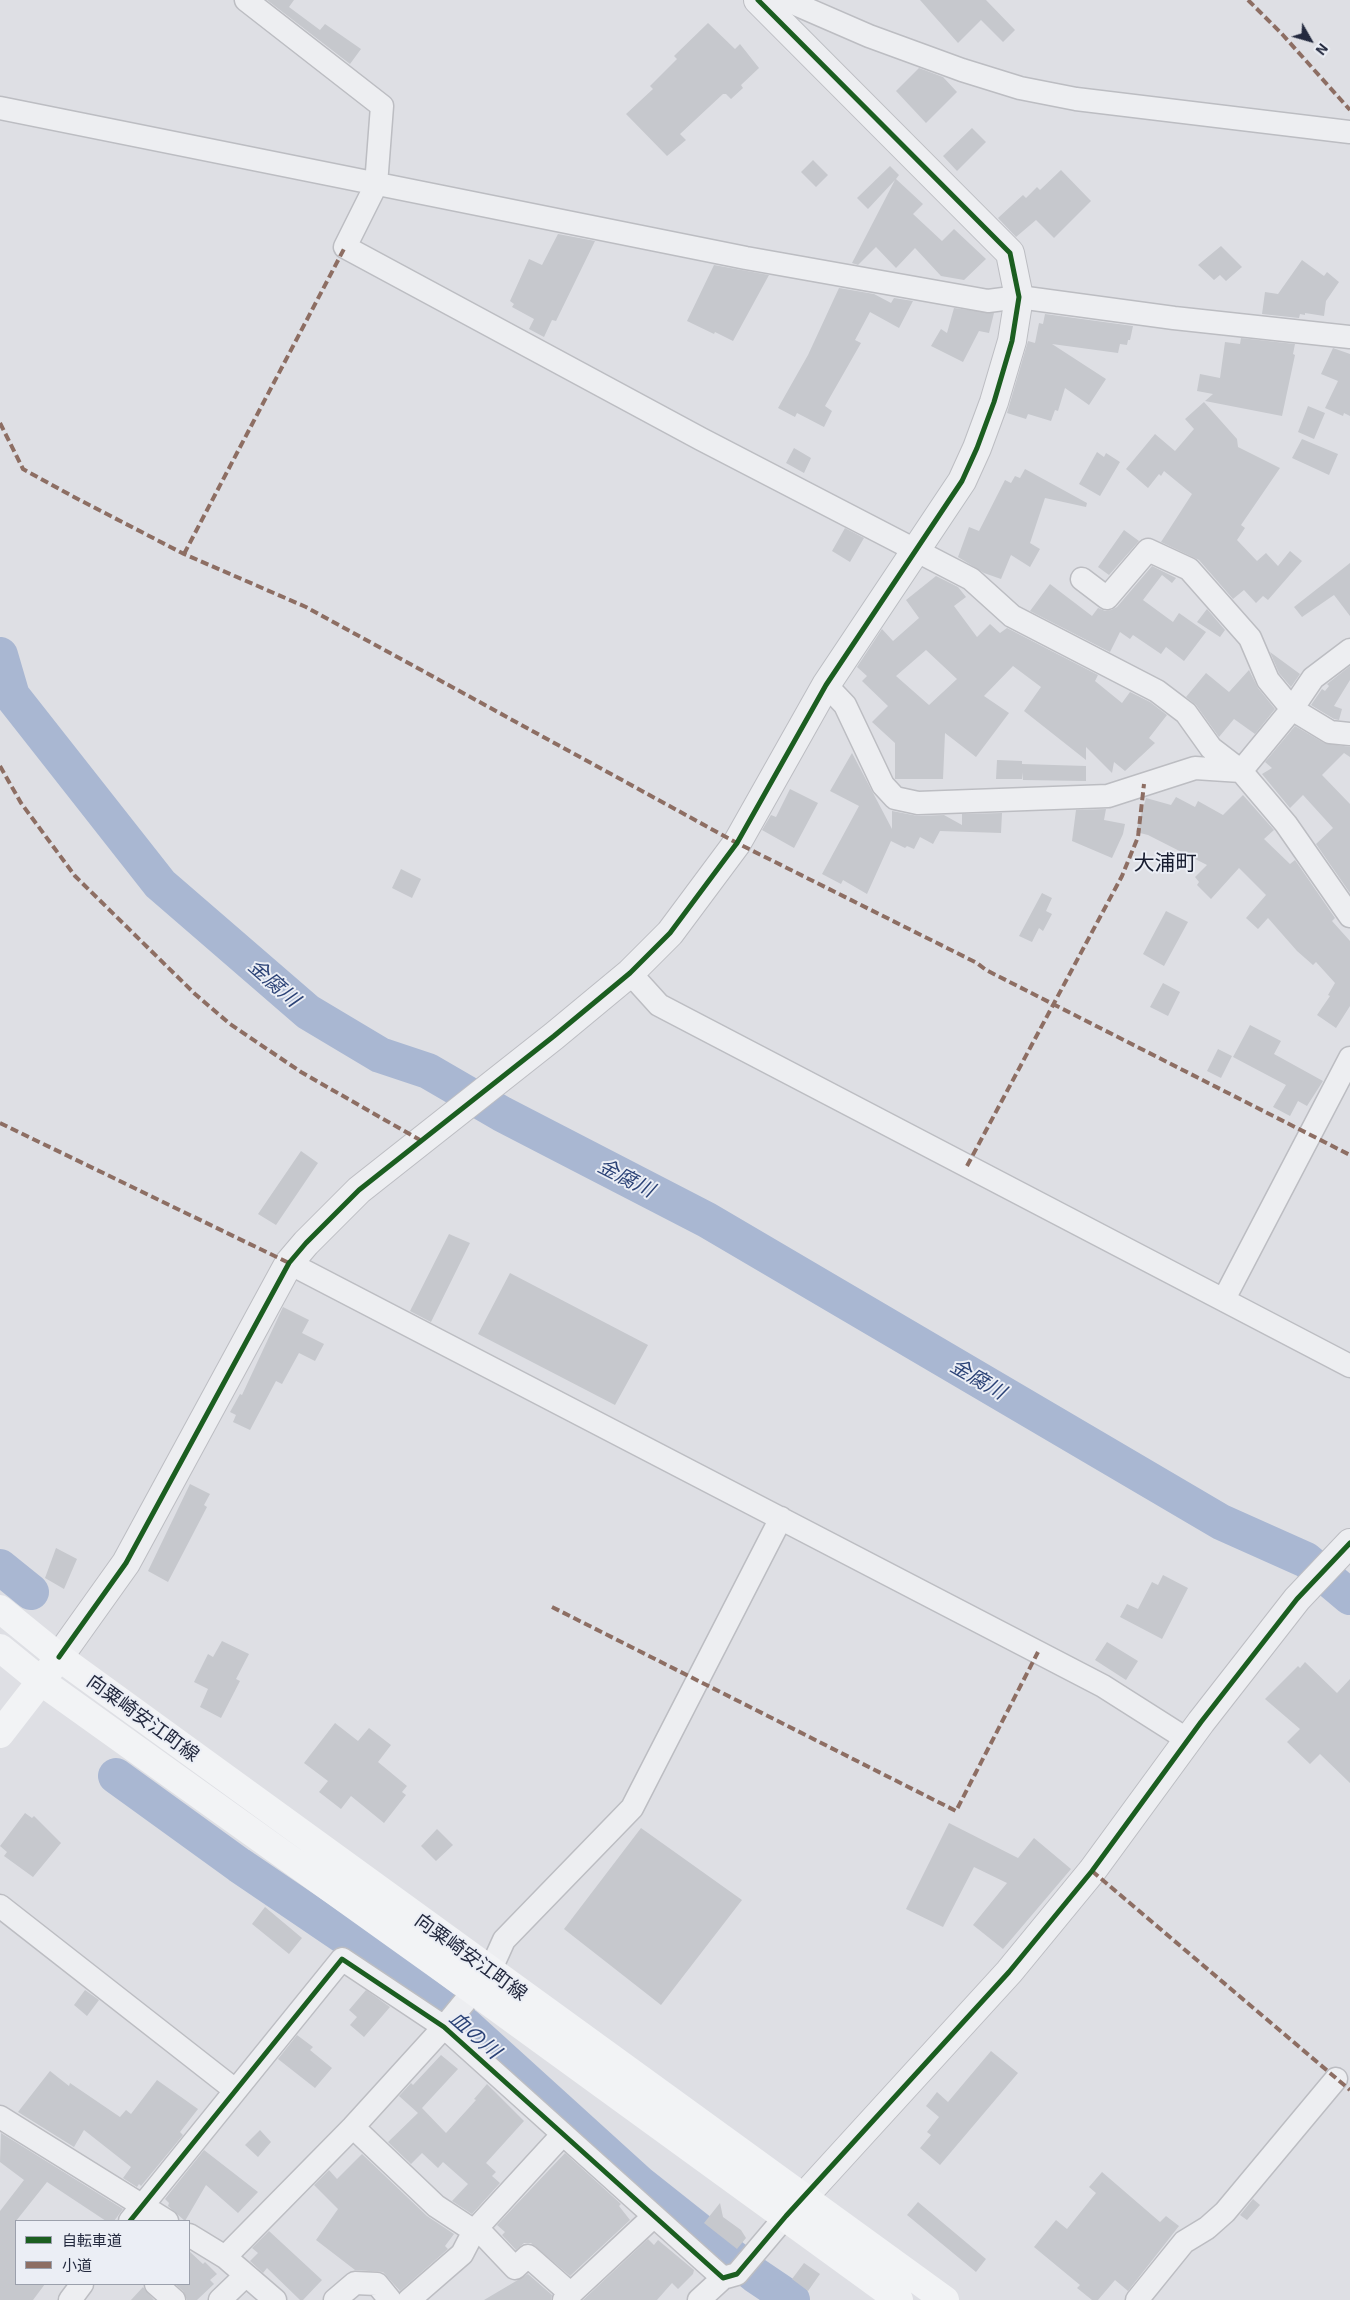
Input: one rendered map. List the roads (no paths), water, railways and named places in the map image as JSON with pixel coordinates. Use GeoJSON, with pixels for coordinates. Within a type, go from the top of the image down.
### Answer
{"type":"FeatureCollection","features":[{"type":"Feature","properties":{"kind":"main road","name":"向粟崎安江町線"},"geometry":{"type":"LineString","coordinates":[[0,1609],[479,1985]]}},
{"type":"Feature","properties":{"kind":"main road","name":"向粟崎安江町線"},"geometry":{"type":"LineString","coordinates":[[0,1648],[42,1682],[479,1985],[794,2207],[945,2300]]}},
{"type":"Feature","properties":{"kind":"main road"},"geometry":{"type":"LineString","coordinates":[[0,1734],[42,1682],[59,1657]]}},
{"type":"Feature","properties":{"kind":"main road","name":"向粟崎安江町線"},"geometry":{"type":"LineString","coordinates":[[794,2207],[899,2300]]}},
{"type":"Feature","properties":{"kind":"street"},"geometry":{"type":"LineString","coordinates":[[246,0],[382,106],[376,185],[345,247],[701,439],[971,579],[1012,616],[1158,691],[1186,713],[1211,748],[1241,771],[1286,824],[1350,916]]}},
{"type":"Feature","properties":{"kind":"street"},"geometry":{"type":"LineString","coordinates":[[59,1657],[126,1563],[289,1263],[306,1243],[359,1190],[525,1059],[630,973],[670,933],[738,843],[826,685],[962,482],[977,448],[994,402],[1009,350],[1019,297],[1010,253],[758,0]]}},
{"type":"Feature","properties":{"kind":"street"},"geometry":{"type":"LineString","coordinates":[[786,0],[869,36],[962,70],[1020,88],[1076,99],[1350,132]]}},
{"type":"Feature","properties":{"kind":"street"},"geometry":{"type":"LineString","coordinates":[[0,108],[746,258],[968,298],[988,301],[1019,297],[1174,318],[1349,336]]}},
{"type":"Feature","properties":{"kind":"street"},"geometry":{"type":"LineString","coordinates":[[1082,580],[1107,598],[1148,550],[1189,569],[1250,638],[1268,680],[1292,709],[1330,732],[1350,734]]}},
{"type":"Feature","properties":{"kind":"street"},"geometry":{"type":"LineString","coordinates":[[1241,771],[1292,709],[1313,678],[1350,650]]}},
{"type":"Feature","properties":{"kind":"street"},"geometry":{"type":"LineString","coordinates":[[826,685],[846,705],[883,784],[895,798],[918,803],[1108,796],[1195,768],[1241,771]]}},
{"type":"Feature","properties":{"kind":"street"},"geometry":{"type":"LineString","coordinates":[[630,973],[658,1004],[1350,1366]]}},
{"type":"Feature","properties":{"kind":"street"},"geometry":{"type":"LineString","coordinates":[[1224,1300],[1350,1058]]}},
{"type":"Feature","properties":{"kind":"street"},"geometry":{"type":"LineString","coordinates":[[289,1263],[1103,1686],[1188,1740]]}},
{"type":"Feature","properties":{"kind":"street"},"geometry":{"type":"LineString","coordinates":[[225,2257],[353,2126],[444,2026],[479,1985],[504,1940],[632,1808],[781,1518]]}},
{"type":"Feature","properties":{"kind":"street"},"geometry":{"type":"LineString","coordinates":[[699,2300],[737,2270],[1009,1972],[1092,1871],[1188,1740],[1297,1599],[1350,1543]]}},
{"type":"Feature","properties":{"kind":"street"},"geometry":{"type":"LineString","coordinates":[[0,1906],[235,2090]]}},
{"type":"Feature","properties":{"kind":"street"},"geometry":{"type":"LineString","coordinates":[[136,2213],[342,1959],[444,2026],[654,2216],[737,2270]]}},
{"type":"Feature","properties":{"kind":"street"},"geometry":{"type":"LineString","coordinates":[[1137,2300],[1184,2242],[1207,2228],[1225,2212],[1336,2079]]}},
{"type":"Feature","properties":{"kind":"street"},"geometry":{"type":"LineString","coordinates":[[0,2116],[136,2213],[163,2220]]}},
{"type":"Feature","properties":{"kind":"street"},"geometry":{"type":"LineString","coordinates":[[353,2126],[436,2206],[476,2230],[515,2268],[528,2256],[567,2297],[654,2216]]}},
{"type":"Feature","properties":{"kind":"street"},"geometry":{"type":"LineString","coordinates":[[409,2300],[462,2254],[476,2230],[563,2134]]}},
{"type":"Feature","properties":{"kind":"street"},"geometry":{"type":"LineString","coordinates":[[190,2236],[225,2257],[275,2300]]}},
{"type":"Feature","properties":{"kind":"street"},"geometry":{"type":"LineString","coordinates":[[220,2300],[246,2275]]}},
{"type":"Feature","properties":{"kind":"street"},"geometry":{"type":"LineString","coordinates":[[335,2300],[355,2283],[377,2284],[390,2300]]}},
{"type":"Feature","properties":{"kind":"street"},"geometry":{"type":"LineString","coordinates":[[70,2300],[81,2285]]}},
{"type":"Feature","properties":{"kind":"street"},"geometry":{"type":"LineString","coordinates":[[157,2285],[174,2300]]}},
{"type":"Feature","properties":{"kind":"waterway","name":"金腐川"},"geometry":{"type":"LineString","coordinates":[[0,655],[12,696],[160,884],[308,1012],[380,1055],[428,1071],[502,1114],[707,1220],[1221,1522],[1306,1560],[1350,1597]]}},
{"type":"Feature","properties":{"kind":"waterway","name":"血の川"},"geometry":{"type":"LineString","coordinates":[[0,1567],[31,1592]]}},
{"type":"Feature","properties":{"kind":"waterway","name":"血の川"},"geometry":{"type":"LineString","coordinates":[[116,1776],[239,1865],[382,1962],[466,2026],[639,2183],[755,2275],[792,2300]]}},
{"type":"Feature","properties":{"kind":"district","name":"大浦町"},"geometry":{"type":"Point","coordinates":[1165,863]}}]}
